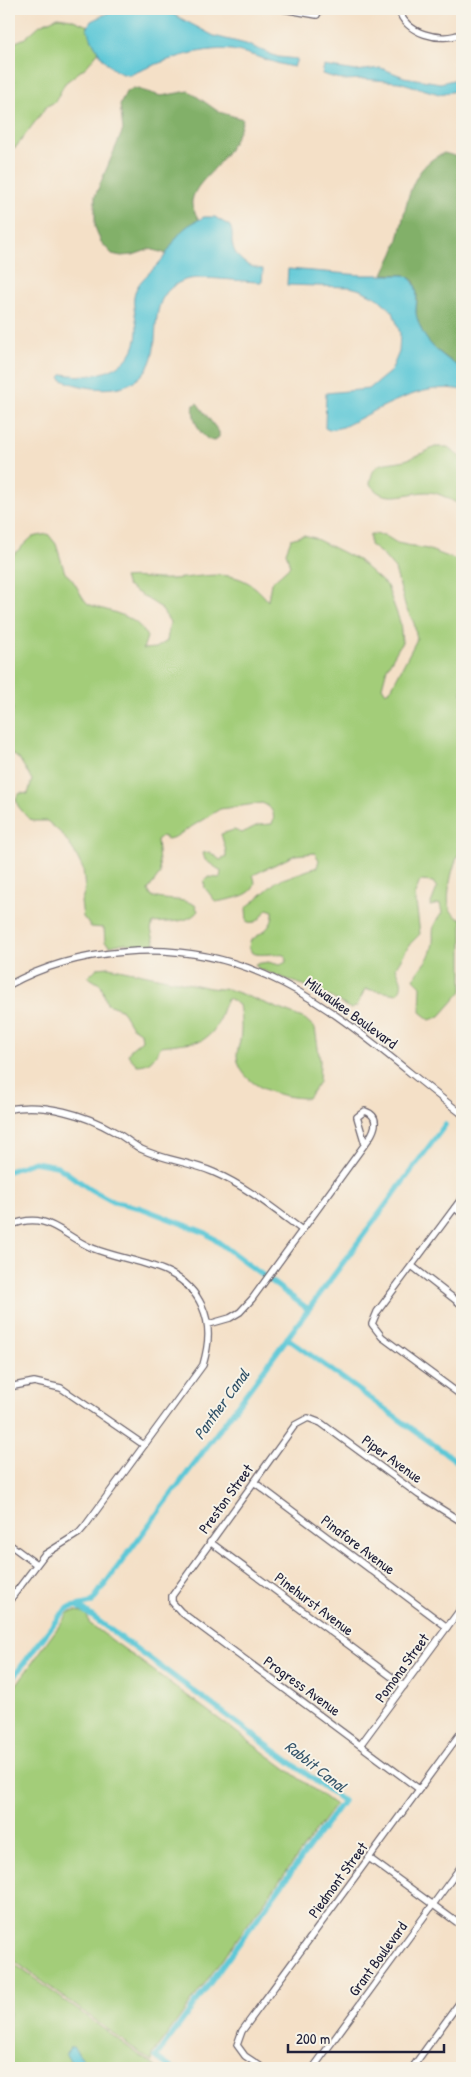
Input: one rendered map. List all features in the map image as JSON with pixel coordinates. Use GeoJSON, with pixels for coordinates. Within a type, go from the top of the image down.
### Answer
{"type":"FeatureCollection","features":[{"type":"Feature","properties":{"kind":"street"},"geometry":{"type":"LineString","coordinates":[[283,9],[318,12]]}},
{"type":"Feature","properties":{"kind":"street"},"geometry":{"type":"LineString","coordinates":[[399,9],[406,24],[416,30],[446,37],[462,33]]}},
{"type":"Feature","properties":{"kind":"street","name":"Milwaukee Boulevard"},"geometry":{"type":"LineString","coordinates":[[9,985],[40,970],[84,956],[152,949],[185,952],[226,960],[264,972],[303,993],[373,1043],[462,1114]]}},
{"type":"Feature","properties":{"kind":"street"},"geometry":{"type":"LineString","coordinates":[[9,1110],[54,1110],[90,1120],[118,1133],[141,1149],[193,1164],[225,1177],[254,1195],[302,1230]]}},
{"type":"Feature","properties":{"kind":"street"},"geometry":{"type":"LineString","coordinates":[[208,1324],[230,1318],[240,1312],[263,1286],[365,1144],[375,1127],[375,1118],[370,1112],[365,1111],[357,1116],[365,1144]]}},
{"type":"Feature","properties":{"kind":"street"},"geometry":{"type":"LineString","coordinates":[[462,1198],[377,1312],[372,1324],[382,1337],[462,1396]]}},
{"type":"Feature","properties":{"kind":"street"},"geometry":{"type":"LineString","coordinates":[[455,1208],[462,1214]]}},
{"type":"Feature","properties":{"kind":"street"},"geometry":{"type":"LineString","coordinates":[[9,1226],[22,1221],[44,1221],[59,1227],[92,1248],[168,1271],[176,1275],[195,1293],[208,1324],[203,1365],[85,1526],[79,1533],[44,1555],[9,1601]]}},
{"type":"Feature","properties":{"kind":"street"},"geometry":{"type":"LineString","coordinates":[[412,1266],[462,1304]]}},
{"type":"Feature","properties":{"kind":"street"},"geometry":{"type":"LineString","coordinates":[[9,1387],[34,1382],[61,1388],[144,1445]]}},
{"type":"Feature","properties":{"kind":"street","name":"Preston Street"},"geometry":{"type":"LineString","coordinates":[[172,1602],[174,1590],[296,1425],[308,1418]]}},
{"type":"Feature","properties":{"kind":"street","name":"Piper Avenue"},"geometry":{"type":"LineString","coordinates":[[308,1418],[321,1423],[420,1495],[462,1522]]}},
{"type":"Feature","properties":{"kind":"street","name":"Pinafore Avenue"},"geometry":{"type":"LineString","coordinates":[[254,1482],[447,1627]]}},
{"type":"Feature","properties":{"kind":"street","name":"Pinehurst Avenue"},"geometry":{"type":"LineString","coordinates":[[210,1542],[404,1686]]}},
{"type":"Feature","properties":{"kind":"street"},"geometry":{"type":"LineString","coordinates":[[9,1544],[36,1564]]}},
{"type":"Feature","properties":{"kind":"street","name":"Progress Avenue"},"geometry":{"type":"LineString","coordinates":[[172,1602],[181,1612],[419,1789]]}},
{"type":"Feature","properties":{"kind":"street","name":"Pomona Street"},"geometry":{"type":"LineString","coordinates":[[361,1744],[462,1607]]}},
{"type":"Feature","properties":{"kind":"street","name":"Piedmont Street"},"geometry":{"type":"LineString","coordinates":[[263,2068],[246,2056],[237,2045],[242,2031],[462,1731]]}},
{"type":"Feature","properties":{"kind":"street"},"geometry":{"type":"LineString","coordinates":[[369,1858],[462,1926]]}},
{"type":"Feature","properties":{"kind":"street","name":"Grant Boulevard"},"geometry":{"type":"LineString","coordinates":[[313,2068],[462,1865]]}},
{"type":"Feature","properties":{"kind":"street"},"geometry":{"type":"LineString","coordinates":[[412,2068],[462,1999]]}},
{"type":"Feature","properties":{"kind":"green space"},"geometry":{"type":"Polygon","coordinates":[[[58,17],[71,19],[88,26],[92,40],[99,51],[87,66],[65,83],[55,102],[47,106],[16,147],[9,149],[9,45],[25,38],[40,25],[58,17]]]}},
{"type":"Feature","properties":{"kind":"green space"},"geometry":{"type":"Polygon","coordinates":[[[134,88],[161,96],[189,91],[219,112],[243,119],[228,152],[193,196],[192,206],[199,220],[185,228],[167,254],[150,249],[133,255],[121,256],[112,254],[101,242],[95,227],[95,196],[123,130],[120,105],[126,92],[134,88]]]}},
{"type":"Feature","properties":{"kind":"green space"},"geometry":{"type":"Polygon","coordinates":[[[444,153],[462,158],[462,369],[432,346],[421,330],[417,322],[417,293],[414,281],[405,275],[383,274],[396,246],[415,180],[431,160],[444,153]]]}},
{"type":"Feature","properties":{"kind":"green space"},"geometry":{"type":"Polygon","coordinates":[[[197,403],[219,432],[219,437],[214,441],[209,440],[201,432],[195,421],[193,410],[194,405],[197,403]]]}},
{"type":"Feature","properties":{"kind":"green space"},"geometry":{"type":"Polygon","coordinates":[[[435,447],[448,447],[462,459],[462,506],[429,492],[390,496],[376,491],[370,484],[377,466],[409,459],[435,447]]]}},
{"type":"Feature","properties":{"kind":"green space"},"geometry":{"type":"Polygon","coordinates":[[[48,534],[56,544],[65,573],[88,604],[121,615],[136,623],[147,637],[143,649],[156,648],[167,641],[170,622],[160,607],[127,586],[124,578],[171,579],[223,575],[235,577],[246,582],[257,589],[268,601],[271,583],[290,566],[286,552],[291,539],[304,535],[314,538],[358,560],[387,586],[400,622],[402,642],[387,668],[382,687],[386,693],[392,687],[417,639],[414,623],[406,608],[395,569],[382,554],[370,545],[370,534],[384,535],[397,543],[427,549],[462,562],[462,848],[454,867],[448,899],[452,912],[458,918],[462,918],[462,991],[440,1016],[430,1020],[420,1012],[421,986],[414,979],[430,955],[435,924],[442,913],[440,904],[430,906],[437,888],[433,882],[420,881],[415,894],[420,934],[410,944],[396,967],[401,984],[397,994],[365,989],[357,1006],[351,1009],[322,992],[259,969],[255,964],[268,962],[280,965],[286,962],[286,956],[252,953],[249,947],[250,941],[269,926],[272,922],[273,911],[267,909],[257,921],[247,922],[246,908],[277,881],[317,867],[319,860],[315,853],[295,855],[253,875],[255,882],[249,892],[236,898],[216,902],[205,888],[204,882],[208,877],[220,878],[221,871],[205,860],[203,853],[210,852],[220,860],[226,857],[221,834],[234,830],[242,833],[258,825],[272,824],[274,817],[272,811],[262,803],[220,809],[175,837],[168,839],[162,836],[157,840],[160,874],[148,890],[151,896],[190,903],[195,905],[198,911],[183,920],[153,923],[151,930],[155,943],[150,947],[124,943],[110,946],[105,942],[104,928],[91,927],[83,917],[81,902],[85,890],[83,869],[74,851],[62,834],[47,821],[33,821],[18,806],[16,799],[20,793],[28,794],[32,780],[20,760],[9,751],[9,717],[13,709],[9,703],[9,559],[32,537],[48,534]]]}},
{"type":"Feature","properties":{"kind":"green space"},"geometry":{"type":"Polygon","coordinates":[[[109,967],[210,988],[231,990],[305,1019],[315,1028],[320,1061],[319,1082],[308,1098],[274,1093],[254,1083],[246,1076],[240,1067],[237,1056],[241,1032],[239,1005],[228,998],[216,1026],[208,1036],[201,1041],[161,1046],[149,1062],[137,1065],[128,1055],[131,1049],[142,1040],[141,1033],[131,1026],[121,1009],[107,1004],[101,985],[88,977],[97,968],[109,967]]]}},
{"type":"Feature","properties":{"kind":"green space"},"geometry":{"type":"Polygon","coordinates":[[[76,1611],[85,1614],[88,1617],[89,1623],[335,1805],[153,2054],[152,2062],[9,1957],[9,1695],[69,1612],[76,1611]]]}},
{"type":"Feature","properties":{"kind":"green space"},"geometry":{"type":"Polygon","coordinates":[[[9,1960],[157,2068],[9,2068],[9,1960]]]}},
{"type":"Feature","properties":{"kind":"water"},"geometry":{"type":"Polygon","coordinates":[[[116,9],[163,9],[214,36],[246,44],[278,57],[297,59],[294,67],[278,64],[239,51],[219,49],[179,56],[130,75],[122,74],[103,59],[87,29],[91,21],[116,9]]]}},
{"type":"Feature","properties":{"kind":"water"},"geometry":{"type":"Polygon","coordinates":[[[324,66],[356,71],[381,68],[404,77],[440,83],[462,78],[462,90],[439,94],[399,82],[364,79],[343,80],[322,74],[324,66]]]}},
{"type":"Feature","properties":{"kind":"water"},"geometry":{"type":"Polygon","coordinates":[[[204,217],[215,217],[230,226],[233,248],[247,264],[263,269],[262,282],[211,278],[185,280],[164,295],[157,317],[150,363],[143,374],[134,382],[123,386],[98,388],[85,387],[62,380],[60,377],[63,374],[88,375],[112,369],[130,355],[135,344],[137,330],[134,297],[137,288],[162,259],[180,233],[204,217]]]}},
{"type":"Feature","properties":{"kind":"water"},"geometry":{"type":"Polygon","coordinates":[[[288,269],[361,275],[405,275],[416,287],[416,313],[424,335],[437,350],[462,369],[462,390],[447,388],[416,393],[385,405],[343,427],[329,430],[325,428],[326,393],[369,389],[391,371],[399,352],[400,333],[393,312],[379,299],[350,287],[287,285],[288,269]]]}},
{"type":"Feature","properties":{"kind":"water"},"geometry":{"type":"Polygon","coordinates":[[[70,2047],[73,2047],[85,2061],[103,2068],[76,2068],[66,2055],[70,2047]]]}},
{"type":"Feature","properties":{"kind":"waterway","name":"Panther Canal"},"geometry":{"type":"LineString","coordinates":[[9,1683],[58,1618],[68,1608],[91,1603],[445,1125]]}},
{"type":"Feature","properties":{"kind":"waterway"},"geometry":{"type":"LineString","coordinates":[[9,1171],[34,1162],[57,1166],[90,1189],[114,1202],[141,1208],[206,1233],[308,1309]]}},
{"type":"Feature","properties":{"kind":"waterway"},"geometry":{"type":"LineString","coordinates":[[287,1338],[462,1465]]}},
{"type":"Feature","properties":{"kind":"waterway","name":"Rabbit Canal"},"geometry":{"type":"LineString","coordinates":[[78,1606],[343,1801],[156,2057],[171,2068]]}}]}
